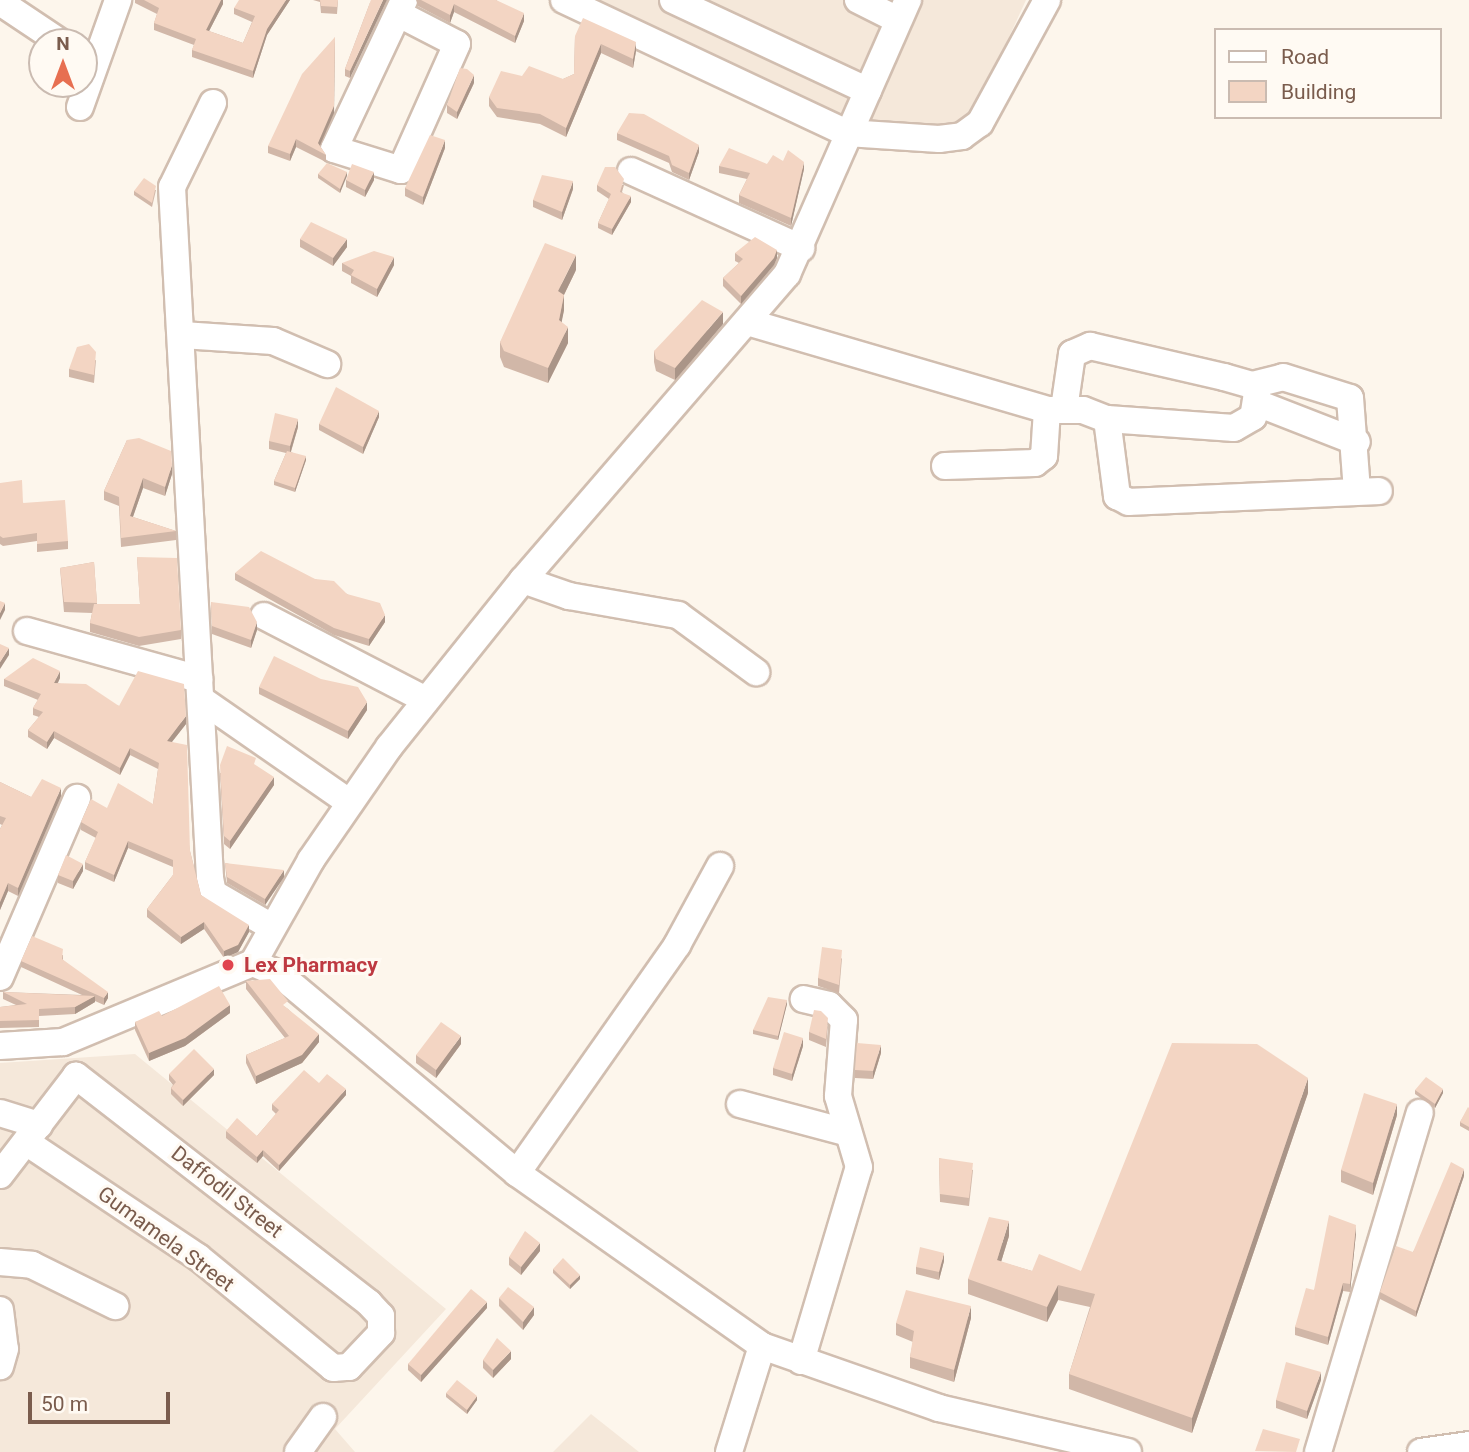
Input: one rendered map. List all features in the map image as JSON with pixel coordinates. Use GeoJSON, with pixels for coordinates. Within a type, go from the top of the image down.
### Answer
{"type":"FeatureCollection","features":[{"type":"Feature","properties":{"kind":"street"},"geometry":{"type":"LineString","coordinates":[[80,107],[118,0]]}},
{"type":"Feature","properties":{"kind":"street"},"geometry":{"type":"LineString","coordinates":[[564,0],[847,133],[962,136],[980,123],[1048,0]]}},
{"type":"Feature","properties":{"kind":"street"},"geometry":{"type":"LineString","coordinates":[[673,0],[867,91]]}},
{"type":"Feature","properties":{"kind":"street"},"geometry":{"type":"LineString","coordinates":[[0,1046],[62,1042],[253,963],[272,927],[350,803],[426,700],[523,580],[747,323],[801,248],[847,133],[903,10],[858,0]]}},
{"type":"Feature","properties":{"kind":"street"},"geometry":{"type":"LineString","coordinates":[[10,4],[42,28]]}},
{"type":"Feature","properties":{"kind":"street"},"geometry":{"type":"LineString","coordinates":[[401,7],[457,44],[401,170],[334,149],[401,7]]}},
{"type":"Feature","properties":{"kind":"street"},"geometry":{"type":"LineString","coordinates":[[213,103],[173,180],[210,887],[272,927]]}},
{"type":"Feature","properties":{"kind":"street"},"geometry":{"type":"LineString","coordinates":[[631,171],[801,248]]}},
{"type":"Feature","properties":{"kind":"street"},"geometry":{"type":"LineString","coordinates":[[747,323],[1055,410],[1107,419],[1234,428],[1247,424],[1255,394],[1283,377],[1342,391],[1350,398],[1368,491],[1129,502],[1117,496],[1107,419]]}},
{"type":"Feature","properties":{"kind":"street"},"geometry":{"type":"LineString","coordinates":[[182,335],[272,341],[327,364]]}},
{"type":"Feature","properties":{"kind":"street"},"geometry":{"type":"LineString","coordinates":[[945,466],[1035,464],[1044,456],[1072,354],[1090,346],[1255,394],[1357,442]]}},
{"type":"Feature","properties":{"kind":"street"},"geometry":{"type":"LineString","coordinates":[[523,580],[569,596],[678,615],[756,672]]}},
{"type":"Feature","properties":{"kind":"street"},"geometry":{"type":"LineString","coordinates":[[264,616],[426,700]]}},
{"type":"Feature","properties":{"kind":"street"},"geometry":{"type":"LineString","coordinates":[[27,631],[200,689],[350,803]]}},
{"type":"Feature","properties":{"kind":"street"},"geometry":{"type":"LineString","coordinates":[[0,977],[76,799]]}},
{"type":"Feature","properties":{"kind":"street"},"geometry":{"type":"LineString","coordinates":[[517,1172],[677,945],[720,866]]}},
{"type":"Feature","properties":{"kind":"street"},"geometry":{"type":"LineString","coordinates":[[253,963],[279,974],[517,1172],[762,1346],[940,1408],[1128,1452]]}},
{"type":"Feature","properties":{"kind":"street"},"geometry":{"type":"LineString","coordinates":[[801,1361],[859,1167],[845,1132],[838,1096],[844,1020],[838,1010],[804,999]]}},
{"type":"Feature","properties":{"kind":"street"},"geometry":{"type":"LineString","coordinates":[[0,1175],[76,1076],[62,1042]]}},
{"type":"Feature","properties":{"kind":"street","name":"Daffodil Street"},"geometry":{"type":"LineString","coordinates":[[76,1076],[377,1310],[381,1333],[349,1367],[333,1368]]}},
{"type":"Feature","properties":{"kind":"street"},"geometry":{"type":"LineString","coordinates":[[740,1104],[845,1132]]}},
{"type":"Feature","properties":{"kind":"street","name":"Gumamela Street"},"geometry":{"type":"LineString","coordinates":[[0,1113],[198,1256],[333,1368]]}},
{"type":"Feature","properties":{"kind":"street"},"geometry":{"type":"LineString","coordinates":[[1318,1452],[1420,1113]]}},
{"type":"Feature","properties":{"kind":"street"},"geometry":{"type":"LineString","coordinates":[[0,1262],[32,1265],[115,1306]]}},
{"type":"Feature","properties":{"kind":"street"},"geometry":{"type":"LineString","coordinates":[[0,1310],[5,1349],[0,1366]]}},
{"type":"Feature","properties":{"kind":"street"},"geometry":{"type":"LineString","coordinates":[[729,1452],[762,1346]]}},
{"type":"Feature","properties":{"kind":"street"},"geometry":{"type":"LineString","coordinates":[[298,1452],[323,1417]]}},
{"type":"Feature","properties":{"kind":"street"},"geometry":{"type":"LineString","coordinates":[[1421,1452],[1469,1445]]}},
{"type":"Feature","properties":{"kind":"shaded area"},"geometry":{"type":"Polygon","coordinates":[[[582,0],[1026,0],[981,98],[955,131],[868,126],[821,111],[582,0]]]}},
{"type":"Feature","properties":{"kind":"shaded area"},"geometry":{"type":"Polygon","coordinates":[[[135,1054],[446,1309],[335,1429],[355,1452],[0,1452],[0,1063],[135,1054]]]}},
{"type":"Feature","properties":{"kind":"shaded area"},"geometry":{"type":"Polygon","coordinates":[[[591,1414],[639,1452],[553,1452],[591,1414]]]}},
{"type":"Feature","properties":{"kind":"building"},"geometry":{"type":"Polygon","coordinates":[[[144,0],[221,0],[206,30],[243,43],[255,16],[234,8],[239,0],[286,0],[267,29],[253,71],[192,50],[196,39],[154,23],[159,8],[144,0]]]}},
{"type":"Feature","properties":{"kind":"building"},"geometry":{"type":"Polygon","coordinates":[[[320,0],[338,0],[337,7],[321,6],[320,0]]]}},
{"type":"Feature","properties":{"kind":"building"},"geometry":{"type":"Polygon","coordinates":[[[371,0],[383,0],[350,71],[345,69],[371,0]]]}},
{"type":"Feature","properties":{"kind":"building"},"geometry":{"type":"Polygon","coordinates":[[[421,0],[496,0],[524,13],[515,36],[454,4],[450,15],[421,0]]]}},
{"type":"Feature","properties":{"kind":"building"},"geometry":{"type":"Polygon","coordinates":[[[583,18],[636,42],[633,59],[601,44],[566,128],[540,114],[497,108],[489,97],[501,71],[522,76],[529,66],[563,79],[574,74],[575,36],[583,18]]]}},
{"type":"Feature","properties":{"kind":"building"},"geometry":{"type":"Polygon","coordinates":[[[335,37],[334,106],[318,143],[326,155],[296,139],[290,154],[268,146],[302,74],[335,37]]]}},
{"type":"Feature","properties":{"kind":"building"},"geometry":{"type":"Polygon","coordinates":[[[460,68],[467,69],[474,75],[457,112],[447,105],[460,68]]]}},
{"type":"Feature","properties":{"kind":"building"},"geometry":{"type":"Polygon","coordinates":[[[629,113],[644,114],[699,145],[689,173],[672,165],[669,156],[617,133],[629,113]]]}},
{"type":"Feature","properties":{"kind":"building"},"geometry":{"type":"Polygon","coordinates":[[[430,135],[445,140],[423,197],[405,188],[430,135]]]}},
{"type":"Feature","properties":{"kind":"building"},"geometry":{"type":"Polygon","coordinates":[[[729,148],[767,164],[773,155],[783,161],[788,150],[804,162],[791,218],[739,195],[750,173],[719,166],[729,148]]]}},
{"type":"Feature","properties":{"kind":"building"},"geometry":{"type":"Polygon","coordinates":[[[327,163],[347,172],[340,189],[318,174],[327,163]]]}},
{"type":"Feature","properties":{"kind":"building"},"geometry":{"type":"Polygon","coordinates":[[[352,164],[374,172],[365,190],[346,180],[352,164]]]}},
{"type":"Feature","properties":{"kind":"building"},"geometry":{"type":"Polygon","coordinates":[[[605,167],[615,167],[624,179],[620,192],[631,196],[612,229],[598,223],[611,194],[597,185],[605,167]]]}},
{"type":"Feature","properties":{"kind":"building"},"geometry":{"type":"Polygon","coordinates":[[[542,175],[573,181],[562,212],[533,200],[542,175]]]}},
{"type":"Feature","properties":{"kind":"building"},"geometry":{"type":"Polygon","coordinates":[[[144,178],[156,186],[152,203],[134,191],[144,178]]]}},
{"type":"Feature","properties":{"kind":"building"},"geometry":{"type":"Polygon","coordinates":[[[311,222],[347,239],[333,258],[300,239],[311,222]]]}},
{"type":"Feature","properties":{"kind":"building"},"geometry":{"type":"Polygon","coordinates":[[[755,237],[777,250],[774,258],[741,296],[723,278],[743,259],[735,253],[755,237]]]}},
{"type":"Feature","properties":{"kind":"building"},"geometry":{"type":"Polygon","coordinates":[[[545,243],[576,255],[558,291],[564,295],[559,320],[568,327],[548,368],[504,351],[500,342],[545,243]]]}},
{"type":"Feature","properties":{"kind":"building"},"geometry":{"type":"Polygon","coordinates":[[[374,251],[394,257],[377,289],[351,275],[354,270],[342,263],[374,251]]]}},
{"type":"Feature","properties":{"kind":"building"},"geometry":{"type":"Polygon","coordinates":[[[702,300],[723,312],[675,368],[656,359],[654,351],[702,300]]]}},
{"type":"Feature","properties":{"kind":"building"},"geometry":{"type":"Polygon","coordinates":[[[89,344],[96,352],[94,375],[69,369],[77,347],[89,344]]]}},
{"type":"Feature","properties":{"kind":"building"},"geometry":{"type":"Polygon","coordinates":[[[336,387],[379,411],[363,447],[319,424],[336,387]]]}},
{"type":"Feature","properties":{"kind":"building"},"geometry":{"type":"Polygon","coordinates":[[[275,413],[298,419],[290,446],[269,441],[275,413]]]}},
{"type":"Feature","properties":{"kind":"building"},"geometry":{"type":"Polygon","coordinates":[[[139,438],[171,451],[172,465],[165,487],[143,478],[130,516],[176,531],[121,538],[119,497],[104,491],[127,440],[139,438]]]}},
{"type":"Feature","properties":{"kind":"building"},"geometry":{"type":"Polygon","coordinates":[[[287,451],[306,456],[295,488],[274,481],[287,451]]]}},
{"type":"Feature","properties":{"kind":"building"},"geometry":{"type":"Polygon","coordinates":[[[22,480],[23,503],[65,500],[68,541],[37,544],[37,533],[3,538],[0,536],[0,483],[22,480]]]}},
{"type":"Feature","properties":{"kind":"building"},"geometry":{"type":"Polygon","coordinates":[[[261,551],[315,579],[334,581],[347,594],[380,603],[385,615],[369,639],[334,628],[235,573],[261,551]]]}},
{"type":"Feature","properties":{"kind":"building"},"geometry":{"type":"Polygon","coordinates":[[[137,557],[177,558],[181,630],[139,637],[90,623],[94,604],[140,604],[137,557]]]}},
{"type":"Feature","properties":{"kind":"building"},"geometry":{"type":"Polygon","coordinates":[[[94,562],[97,603],[64,602],[60,568],[94,562]]]}},
{"type":"Feature","properties":{"kind":"building"},"geometry":{"type":"Polygon","coordinates":[[[211,602],[249,607],[257,622],[251,640],[212,626],[211,602]]]}},
{"type":"Feature","properties":{"kind":"building"},"geometry":{"type":"Polygon","coordinates":[[[0,644],[9,648],[0,662],[0,644]]]}},
{"type":"Feature","properties":{"kind":"building"},"geometry":{"type":"Polygon","coordinates":[[[274,656],[321,679],[358,687],[367,702],[348,731],[259,687],[274,656]]]}},
{"type":"Feature","properties":{"kind":"building"},"geometry":{"type":"Polygon","coordinates":[[[33,658],[60,671],[54,683],[86,684],[119,706],[138,671],[184,684],[186,716],[167,741],[187,745],[190,851],[201,895],[249,925],[238,945],[224,951],[204,922],[181,937],[147,909],[173,875],[173,860],[128,841],[114,875],[85,862],[98,832],[81,822],[91,799],[107,808],[118,783],[153,804],[159,763],[130,748],[120,768],[54,731],[47,742],[28,730],[43,712],[33,708],[41,694],[4,679],[33,658]]]}},
{"type":"Feature","properties":{"kind":"building"},"geometry":{"type":"Polygon","coordinates":[[[227,746],[256,758],[254,764],[274,777],[230,841],[224,836],[220,765],[227,746]]]}},
{"type":"Feature","properties":{"kind":"building"},"geometry":{"type":"Polygon","coordinates":[[[42,779],[61,788],[18,888],[8,883],[0,902],[0,829],[6,818],[0,816],[0,782],[31,797],[42,779]]]}},
{"type":"Feature","properties":{"kind":"building"},"geometry":{"type":"Polygon","coordinates":[[[66,855],[83,864],[73,881],[58,875],[66,855]]]}},
{"type":"Feature","properties":{"kind":"building"},"geometry":{"type":"Polygon","coordinates":[[[225,863],[284,870],[265,899],[227,877],[225,863]]]}},
{"type":"Feature","properties":{"kind":"building"},"geometry":{"type":"Polygon","coordinates":[[[32,936],[63,949],[62,959],[108,992],[104,998],[21,961],[32,936]]]}},
{"type":"Feature","properties":{"kind":"building"},"geometry":{"type":"Polygon","coordinates":[[[822,947],[842,950],[839,985],[818,978],[822,947]]]}},
{"type":"Feature","properties":{"kind":"building"},"geometry":{"type":"Polygon","coordinates":[[[270,979],[288,1001],[283,1005],[319,1034],[302,1055],[256,1076],[246,1055],[289,1036],[246,981],[270,979]]]}},
{"type":"Feature","properties":{"kind":"building"},"geometry":{"type":"Polygon","coordinates":[[[219,986],[230,1005],[185,1038],[149,1053],[135,1022],[159,1011],[162,1016],[219,986]]]}},
{"type":"Feature","properties":{"kind":"building"},"geometry":{"type":"Polygon","coordinates":[[[3,992],[95,996],[75,1007],[39,1009],[39,1020],[0,1021],[0,1007],[27,1004],[3,992]]]}},
{"type":"Feature","properties":{"kind":"building"},"geometry":{"type":"Polygon","coordinates":[[[768,997],[787,1000],[778,1036],[753,1030],[768,997]]]}},
{"type":"Feature","properties":{"kind":"building"},"geometry":{"type":"Polygon","coordinates":[[[814,1010],[821,1011],[828,1018],[826,1039],[809,1032],[814,1010]]]}},
{"type":"Feature","properties":{"kind":"building"},"geometry":{"type":"Polygon","coordinates":[[[441,1022],[461,1036],[436,1070],[416,1055],[441,1022]]]}},
{"type":"Feature","properties":{"kind":"building"},"geometry":{"type":"Polygon","coordinates":[[[784,1032],[803,1038],[792,1074],[773,1068],[784,1032]]]}},
{"type":"Feature","properties":{"kind":"building"},"geometry":{"type":"Polygon","coordinates":[[[857,1043],[881,1045],[873,1071],[855,1070],[857,1043]]]}},
{"type":"Feature","properties":{"kind":"building"},"geometry":{"type":"Polygon","coordinates":[[[1172,1043],[1257,1044],[1308,1078],[1192,1418],[1069,1374],[1095,1294],[1058,1285],[1047,1307],[968,1279],[989,1217],[1009,1221],[997,1260],[1032,1271],[1039,1254],[1081,1271],[1172,1043]]]}},
{"type":"Feature","properties":{"kind":"building"},"geometry":{"type":"Polygon","coordinates":[[[194,1049],[214,1069],[183,1100],[171,1088],[176,1082],[169,1074],[194,1049]]]}},
{"type":"Feature","properties":{"kind":"building"},"geometry":{"type":"Polygon","coordinates":[[[304,1070],[319,1083],[327,1074],[346,1089],[279,1165],[263,1150],[257,1157],[226,1131],[237,1118],[257,1136],[279,1110],[272,1104],[304,1070]]]}},
{"type":"Feature","properties":{"kind":"building"},"geometry":{"type":"Polygon","coordinates":[[[1426,1077],[1443,1089],[1435,1104],[1415,1090],[1426,1077]]]}},
{"type":"Feature","properties":{"kind":"building"},"geometry":{"type":"Polygon","coordinates":[[[1364,1093],[1397,1104],[1373,1183],[1341,1170],[1364,1093]]]}},
{"type":"Feature","properties":{"kind":"building"},"geometry":{"type":"Polygon","coordinates":[[[1469,1108],[1469,1127],[1460,1122],[1469,1108]]]}},
{"type":"Feature","properties":{"kind":"building"},"geometry":{"type":"Polygon","coordinates":[[[939,1158],[973,1163],[969,1198],[940,1194],[939,1158]]]}},
{"type":"Feature","properties":{"kind":"building"},"geometry":{"type":"Polygon","coordinates":[[[1451,1162],[1464,1169],[1416,1311],[1380,1292],[1396,1246],[1413,1252],[1451,1162]]]}},
{"type":"Feature","properties":{"kind":"building"},"geometry":{"type":"Polygon","coordinates":[[[1329,1215],[1356,1225],[1350,1284],[1343,1283],[1328,1337],[1295,1327],[1306,1288],[1314,1290],[1329,1215]]]}},
{"type":"Feature","properties":{"kind":"building"},"geometry":{"type":"Polygon","coordinates":[[[525,1231],[540,1243],[521,1267],[509,1257],[525,1231]]]}},
{"type":"Feature","properties":{"kind":"building"},"geometry":{"type":"Polygon","coordinates":[[[920,1247],[944,1253],[939,1272],[916,1267],[920,1247]]]}},
{"type":"Feature","properties":{"kind":"building"},"geometry":{"type":"Polygon","coordinates":[[[563,1258],[580,1275],[570,1285],[553,1269],[563,1258]]]}},
{"type":"Feature","properties":{"kind":"building"},"geometry":{"type":"Polygon","coordinates":[[[508,1287],[534,1307],[523,1322],[499,1298],[508,1287]]]}},
{"type":"Feature","properties":{"kind":"building"},"geometry":{"type":"Polygon","coordinates":[[[471,1289],[487,1302],[421,1375],[408,1364],[471,1289]]]}},
{"type":"Feature","properties":{"kind":"building"},"geometry":{"type":"Polygon","coordinates":[[[906,1290],[971,1306],[954,1370],[910,1357],[914,1331],[896,1323],[906,1290]]]}},
{"type":"Feature","properties":{"kind":"building"},"geometry":{"type":"Polygon","coordinates":[[[497,1338],[511,1351],[493,1370],[483,1360],[497,1338]]]}},
{"type":"Feature","properties":{"kind":"building"},"geometry":{"type":"Polygon","coordinates":[[[1286,1362],[1321,1372],[1307,1411],[1276,1400],[1286,1362]]]}},
{"type":"Feature","properties":{"kind":"building"},"geometry":{"type":"Polygon","coordinates":[[[457,1380],[477,1396],[467,1410],[446,1393],[457,1380]]]}},
{"type":"Feature","properties":{"kind":"building"},"geometry":{"type":"Polygon","coordinates":[[[1263,1429],[1300,1439],[1296,1452],[1255,1451],[1263,1429]]]}},
{"type":"Feature","properties":{"kind":"place","name":"Lex Pharmacy"},"geometry":{"type":"Point","coordinates":[228,965]}}]}
